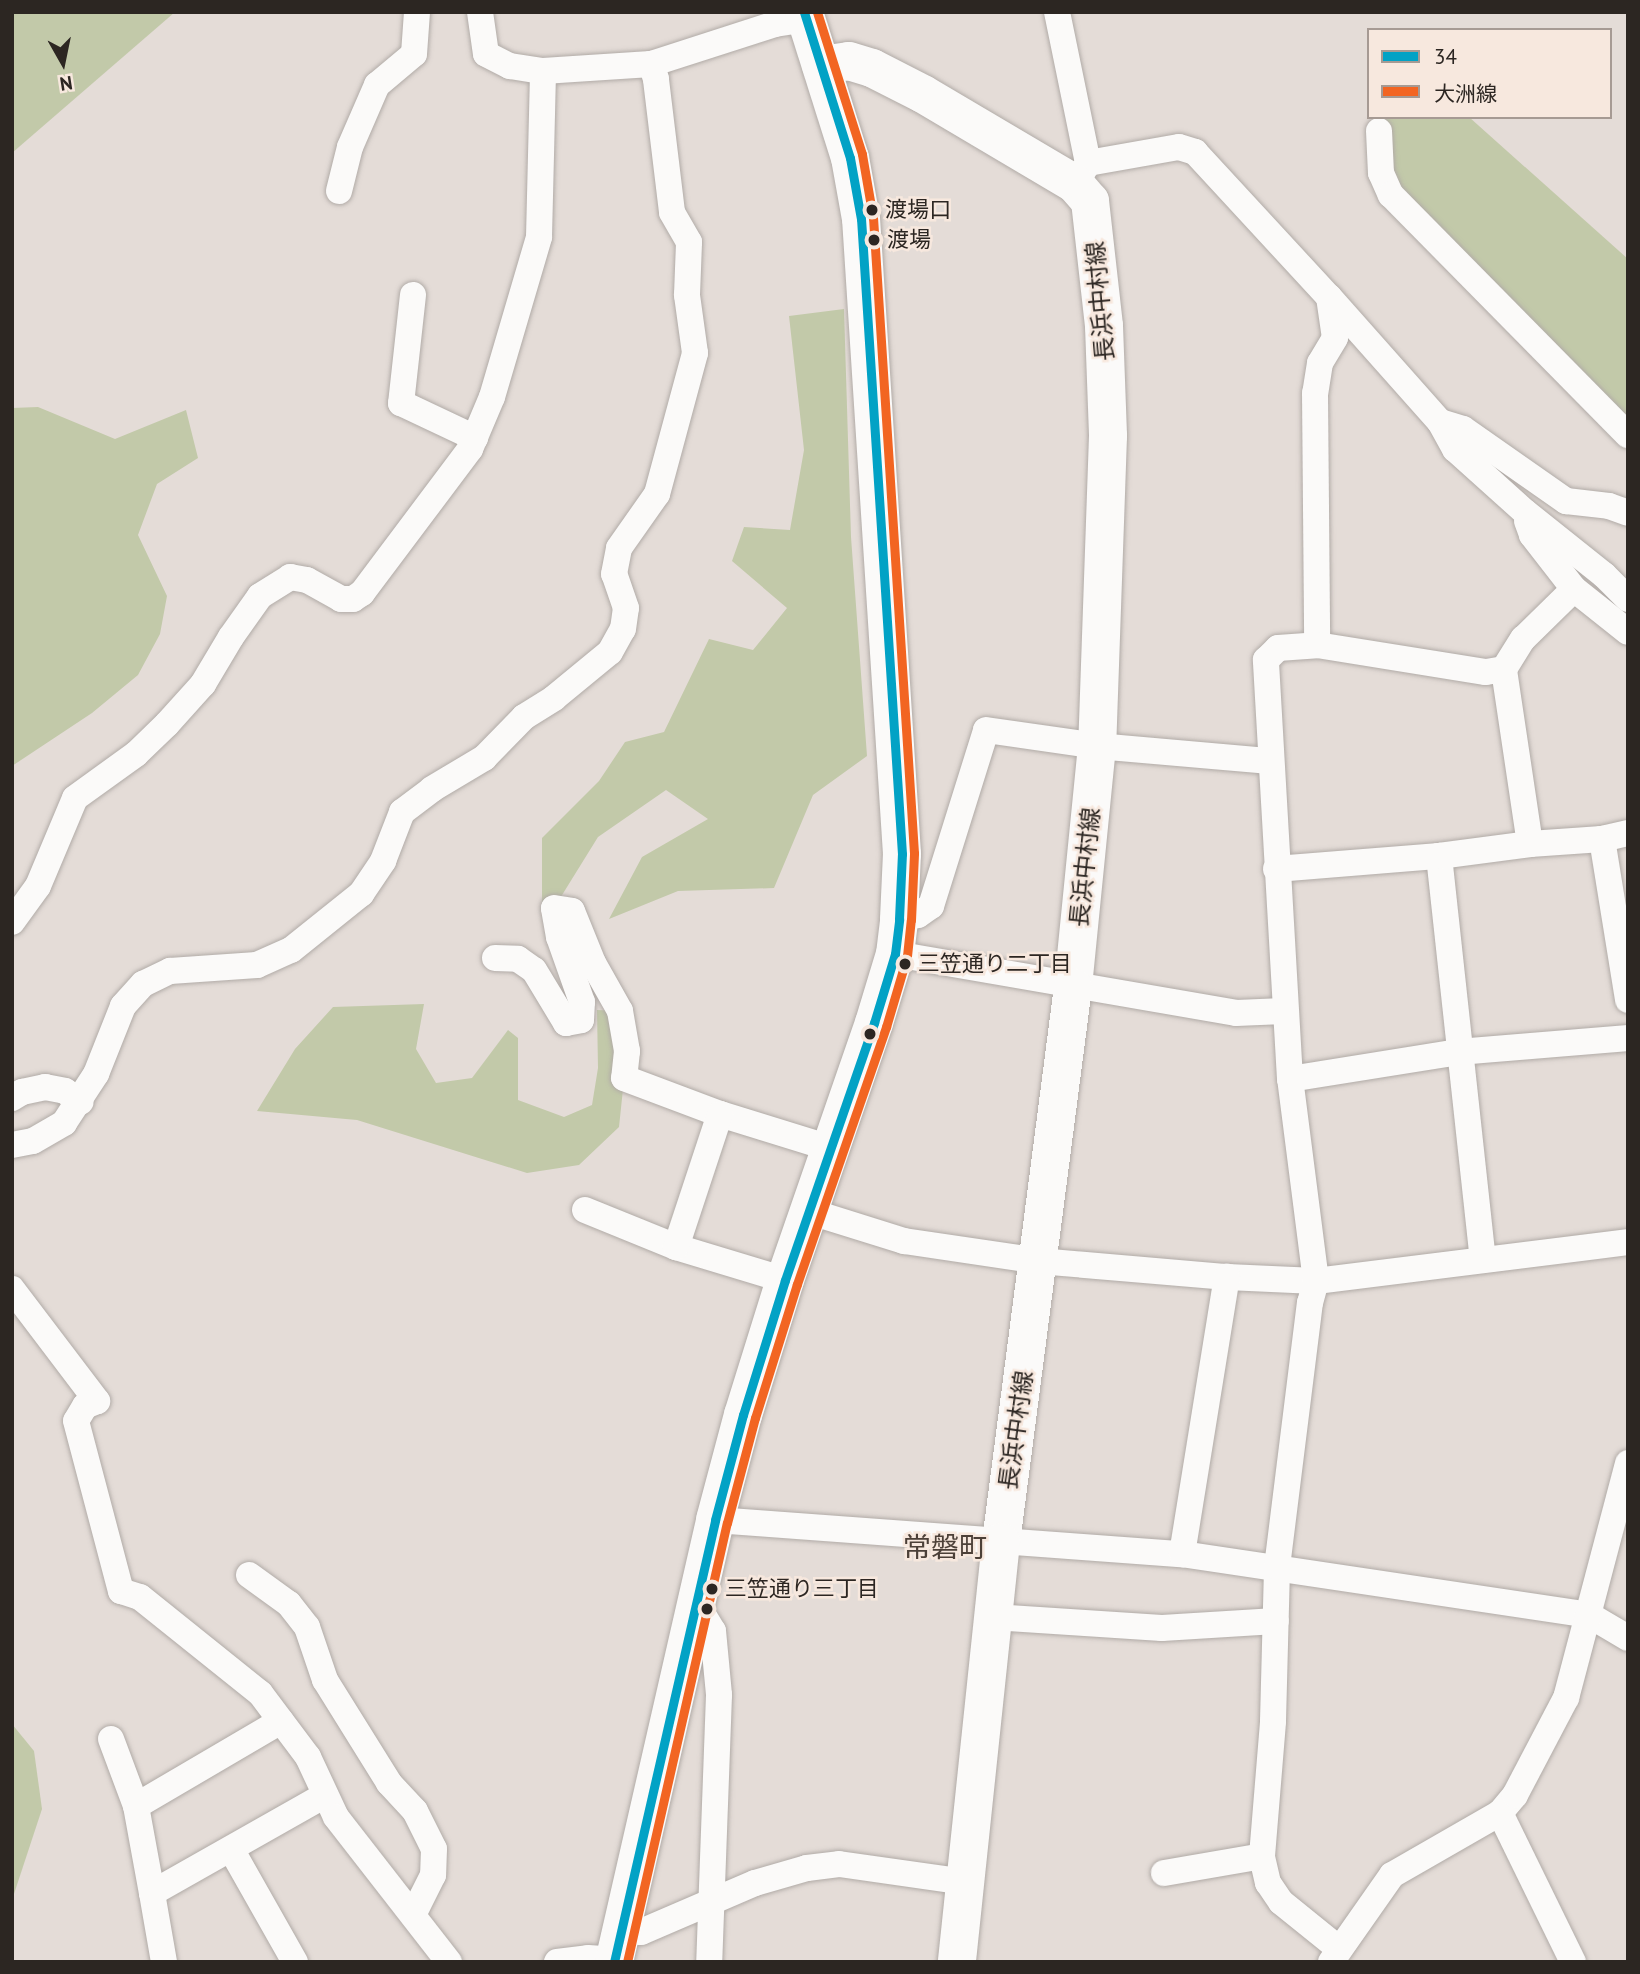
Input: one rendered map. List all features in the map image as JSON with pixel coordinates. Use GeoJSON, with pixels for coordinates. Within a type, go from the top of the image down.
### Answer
{"type":"FeatureCollection","features":[{"type":"Feature","properties":{"kind":"main road"},"geometry":{"type":"LineString","coordinates":[[616,1951],[715,1520],[785,1280],[897,937],[902,854],[861,219],[850,158],[805,16]]}},
{"type":"Feature","properties":{"kind":"main road"},"geometry":{"type":"LineString","coordinates":[[821,65],[849,61],[873,68],[1082,174]]}},
{"type":"Feature","properties":{"kind":"main road","name":"長浜中村線"},"geometry":{"type":"LineString","coordinates":[[957,1962],[1001,1542],[1073,987],[1097,746],[1104,624],[1108,422],[1104,326],[1090,201],[1082,174]]}},
{"type":"Feature","properties":{"kind":"street"},"geometry":{"type":"LineString","coordinates":[[339,191],[350,147],[377,85],[414,54],[417,12]]}},
{"type":"Feature","properties":{"kind":"street"},"geometry":{"type":"LineString","coordinates":[[480,12],[486,54],[510,66],[543,71],[651,64],[805,16]]}},
{"type":"Feature","properties":{"kind":"street"},"geometry":{"type":"LineString","coordinates":[[1057,12],[1082,174],[1179,146],[1195,152],[1440,422],[1455,449],[1525,512],[1604,575],[1628,599]]}},
{"type":"Feature","properties":{"kind":"street"},"geometry":{"type":"LineString","coordinates":[[12,1145],[33,1141],[64,1123],[96,1074],[122,1006],[143,984],[170,971],[257,965],[290,950],[361,894],[383,861],[402,812],[432,789],[484,758],[524,717],[554,698],[610,652],[623,629],[626,608],[614,575],[619,548],[657,494],[695,353],[687,295],[689,242],[672,212],[656,79],[651,64]]}},
{"type":"Feature","properties":{"kind":"street"},"geometry":{"type":"LineString","coordinates":[[12,922],[38,886],[75,798],[136,754],[167,724],[203,684],[230,637],[260,596],[290,577],[307,580],[341,599],[353,599],[362,593],[471,449],[492,397],[539,237],[543,71]]}},
{"type":"Feature","properties":{"kind":"street"},"geometry":{"type":"LineString","coordinates":[[1379,131],[1381,173],[1391,195],[1628,435]]}},
{"type":"Feature","properties":{"kind":"street"},"geometry":{"type":"LineString","coordinates":[[413,295],[401,403],[475,438]]}},
{"type":"Feature","properties":{"kind":"street"},"geometry":{"type":"LineString","coordinates":[[1317,645],[1315,393],[1320,363],[1335,338],[1329,297]]}},
{"type":"Feature","properties":{"kind":"street"},"geometry":{"type":"LineString","coordinates":[[1440,422],[1462,429],[1566,501],[1609,506],[1628,513]]}},
{"type":"Feature","properties":{"kind":"street"},"geometry":{"type":"LineString","coordinates":[[1525,512],[1532,535],[1574,589],[1628,632]]}},
{"type":"Feature","properties":{"kind":"street"},"geometry":{"type":"LineString","coordinates":[[1530,844],[1504,669],[1523,639],[1574,589]]}},
{"type":"Feature","properties":{"kind":"street"},"geometry":{"type":"LineString","coordinates":[[1504,669],[1486,672],[1317,645],[1278,648],[1266,660],[1284,1011],[1316,1281],[1310,1303],[1277,1567],[1273,1721],[1262,1856],[1268,1883],[1281,1902],[1335,1955],[1392,1875],[1500,1813],[1515,1795],[1566,1698],[1628,1463]]}},
{"type":"Feature","properties":{"kind":"street"},"geometry":{"type":"LineString","coordinates":[[1270,761],[1097,746],[986,730],[930,905],[897,937],[1073,987],[1236,1013],[1284,1011]]}},
{"type":"Feature","properties":{"kind":"street"},"geometry":{"type":"LineString","coordinates":[[1276,869],[1439,856],[1530,844],[1602,839],[1628,833]]}},
{"type":"Feature","properties":{"kind":"street"},"geometry":{"type":"LineString","coordinates":[[1602,839],[1628,1000]]}},
{"type":"Feature","properties":{"kind":"street"},"geometry":{"type":"LineString","coordinates":[[1439,856],[1458,1052],[1483,1259]]}},
{"type":"Feature","properties":{"kind":"street"},"geometry":{"type":"LineString","coordinates":[[495,958],[517,959],[534,970],[566,1023],[581,1020],[582,1002],[559,937],[554,908],[572,911],[593,963],[620,1011],[627,1051],[624,1078],[720,1114],[830,1148]]}},
{"type":"Feature","properties":{"kind":"street"},"geometry":{"type":"LineString","coordinates":[[1290,1079],[1458,1052],[1628,1038]]}},
{"type":"Feature","properties":{"kind":"street"},"geometry":{"type":"LineString","coordinates":[[12,1098],[22,1092],[45,1087],[65,1091],[80,1102]]}},
{"type":"Feature","properties":{"kind":"street"},"geometry":{"type":"LineString","coordinates":[[676,1247],[720,1114]]}},
{"type":"Feature","properties":{"kind":"street"},"geometry":{"type":"LineString","coordinates":[[585,1210],[676,1247],[785,1280]]}},
{"type":"Feature","properties":{"kind":"street"},"geometry":{"type":"LineString","coordinates":[[808,1211],[904,1241],[1039,1261],[1227,1277],[1316,1281],[1628,1242]]}},
{"type":"Feature","properties":{"kind":"street"},"geometry":{"type":"LineString","coordinates":[[1182,1554],[1227,1277]]}},
{"type":"Feature","properties":{"kind":"street"},"geometry":{"type":"LineString","coordinates":[[12,1289],[97,1401],[85,1406],[76,1421],[121,1591],[140,1597],[260,1693],[308,1758],[335,1817],[414,1913],[449,1962]]}},
{"type":"Feature","properties":{"kind":"street"},"geometry":{"type":"LineString","coordinates":[[715,1520],[1182,1554],[1588,1615],[1628,1638]]}},
{"type":"Feature","properties":{"kind":"street"},"geometry":{"type":"LineString","coordinates":[[249,1575],[289,1604],[309,1630],[324,1680],[389,1783],[415,1811],[434,1849],[433,1875],[414,1913]]}},
{"type":"Feature","properties":{"kind":"street"},"geometry":{"type":"LineString","coordinates":[[696,1603],[713,1631],[719,1695],[709,1962]]}},
{"type":"Feature","properties":{"kind":"street"},"geometry":{"type":"LineString","coordinates":[[993,1617],[1162,1628],[1276,1621]]}},
{"type":"Feature","properties":{"kind":"street"},"geometry":{"type":"LineString","coordinates":[[136,1806],[281,1720]]}},
{"type":"Feature","properties":{"kind":"street"},"geometry":{"type":"LineString","coordinates":[[111,1739],[136,1806],[164,1962]]}},
{"type":"Feature","properties":{"kind":"street"},"geometry":{"type":"LineString","coordinates":[[152,1894],[326,1795]]}},
{"type":"Feature","properties":{"kind":"street"},"geometry":{"type":"LineString","coordinates":[[1500,1813],[1573,1962]]}},
{"type":"Feature","properties":{"kind":"street"},"geometry":{"type":"LineString","coordinates":[[231,1849],[295,1962]]}},
{"type":"Feature","properties":{"kind":"street"},"geometry":{"type":"LineString","coordinates":[[1164,1873],[1262,1856]]}},
{"type":"Feature","properties":{"kind":"street"},"geometry":{"type":"LineString","coordinates":[[557,1962],[616,1951],[641,1932],[711,1901],[755,1883],[807,1868],[839,1864],[965,1882]]}},
{"type":"Feature","properties":{"kind":"green space"},"geometry":{"type":"Polygon","coordinates":[[[175,12],[12,153],[12,14],[175,12]]]}},
{"type":"Feature","properties":{"kind":"green space"},"geometry":{"type":"Polygon","coordinates":[[[1384,119],[1471,119],[1628,259],[1628,435],[1394,198],[1379,131],[1384,119]]]}},
{"type":"Feature","properties":{"kind":"green space"},"geometry":{"type":"Polygon","coordinates":[[[844,309],[851,537],[867,756],[813,795],[774,888],[678,891],[609,919],[642,857],[708,819],[666,790],[598,837],[554,908],[542,904],[542,838],[599,781],[625,742],[664,732],[709,639],[753,650],[787,608],[732,561],[744,527],[790,530],[804,450],[789,316],[844,309]]]}},
{"type":"Feature","properties":{"kind":"green space"},"geometry":{"type":"Polygon","coordinates":[[[38,407],[115,439],[186,410],[198,458],[157,484],[138,535],[167,596],[160,634],[138,675],[92,713],[12,766],[12,408],[38,407]]]}},
{"type":"Feature","properties":{"kind":"green space"},"geometry":{"type":"Polygon","coordinates":[[[424,1004],[416,1049],[436,1083],[472,1078],[508,1030],[518,1038],[518,1100],[564,1117],[592,1105],[598,1068],[597,1010],[620,1011],[627,1051],[619,1127],[579,1165],[527,1173],[357,1120],[257,1111],[295,1049],[333,1007],[424,1004]]]}},
{"type":"Feature","properties":{"kind":"green space"},"geometry":{"type":"Polygon","coordinates":[[[12,1724],[34,1751],[42,1809],[12,1900],[12,1724]]]}},
{"type":"Feature","properties":{"kind":"transit line","name":"34"},"geometry":{"type":"LineString","coordinates":[[614,1962],[715,1520],[743,1415],[785,1280],[874,1023],[895,954],[899,919],[902,854],[861,219],[850,158],[804,12]]}},
{"type":"Feature","properties":{"kind":"transit line","name":"大洲線"},"geometry":{"type":"LineString","coordinates":[[627,1962],[727,1523],[755,1418],[797,1284],[886,1027],[907,956],[911,920],[914,853],[873,218],[862,154],[817,12]]}},
{"type":"Feature","properties":{"kind":"place","name":"渡場口"},"geometry":{"type":"Point","coordinates":[872,210]}},
{"type":"Feature","properties":{"kind":"place","name":"渡場"},"geometry":{"type":"Point","coordinates":[874,240]}},
{"type":"Feature","properties":{"kind":"place","name":"三笠通り二丁目"},"geometry":{"type":"Point","coordinates":[905,964]}},
{"type":"Feature","properties":{"kind":"place","name":"三笠通り三丁目"},"geometry":{"type":"Point","coordinates":[712,1589]}},
{"type":"Feature","properties":{"kind":"district","name":"常磐町"},"geometry":{"type":"Point","coordinates":[945,1547]}}]}
